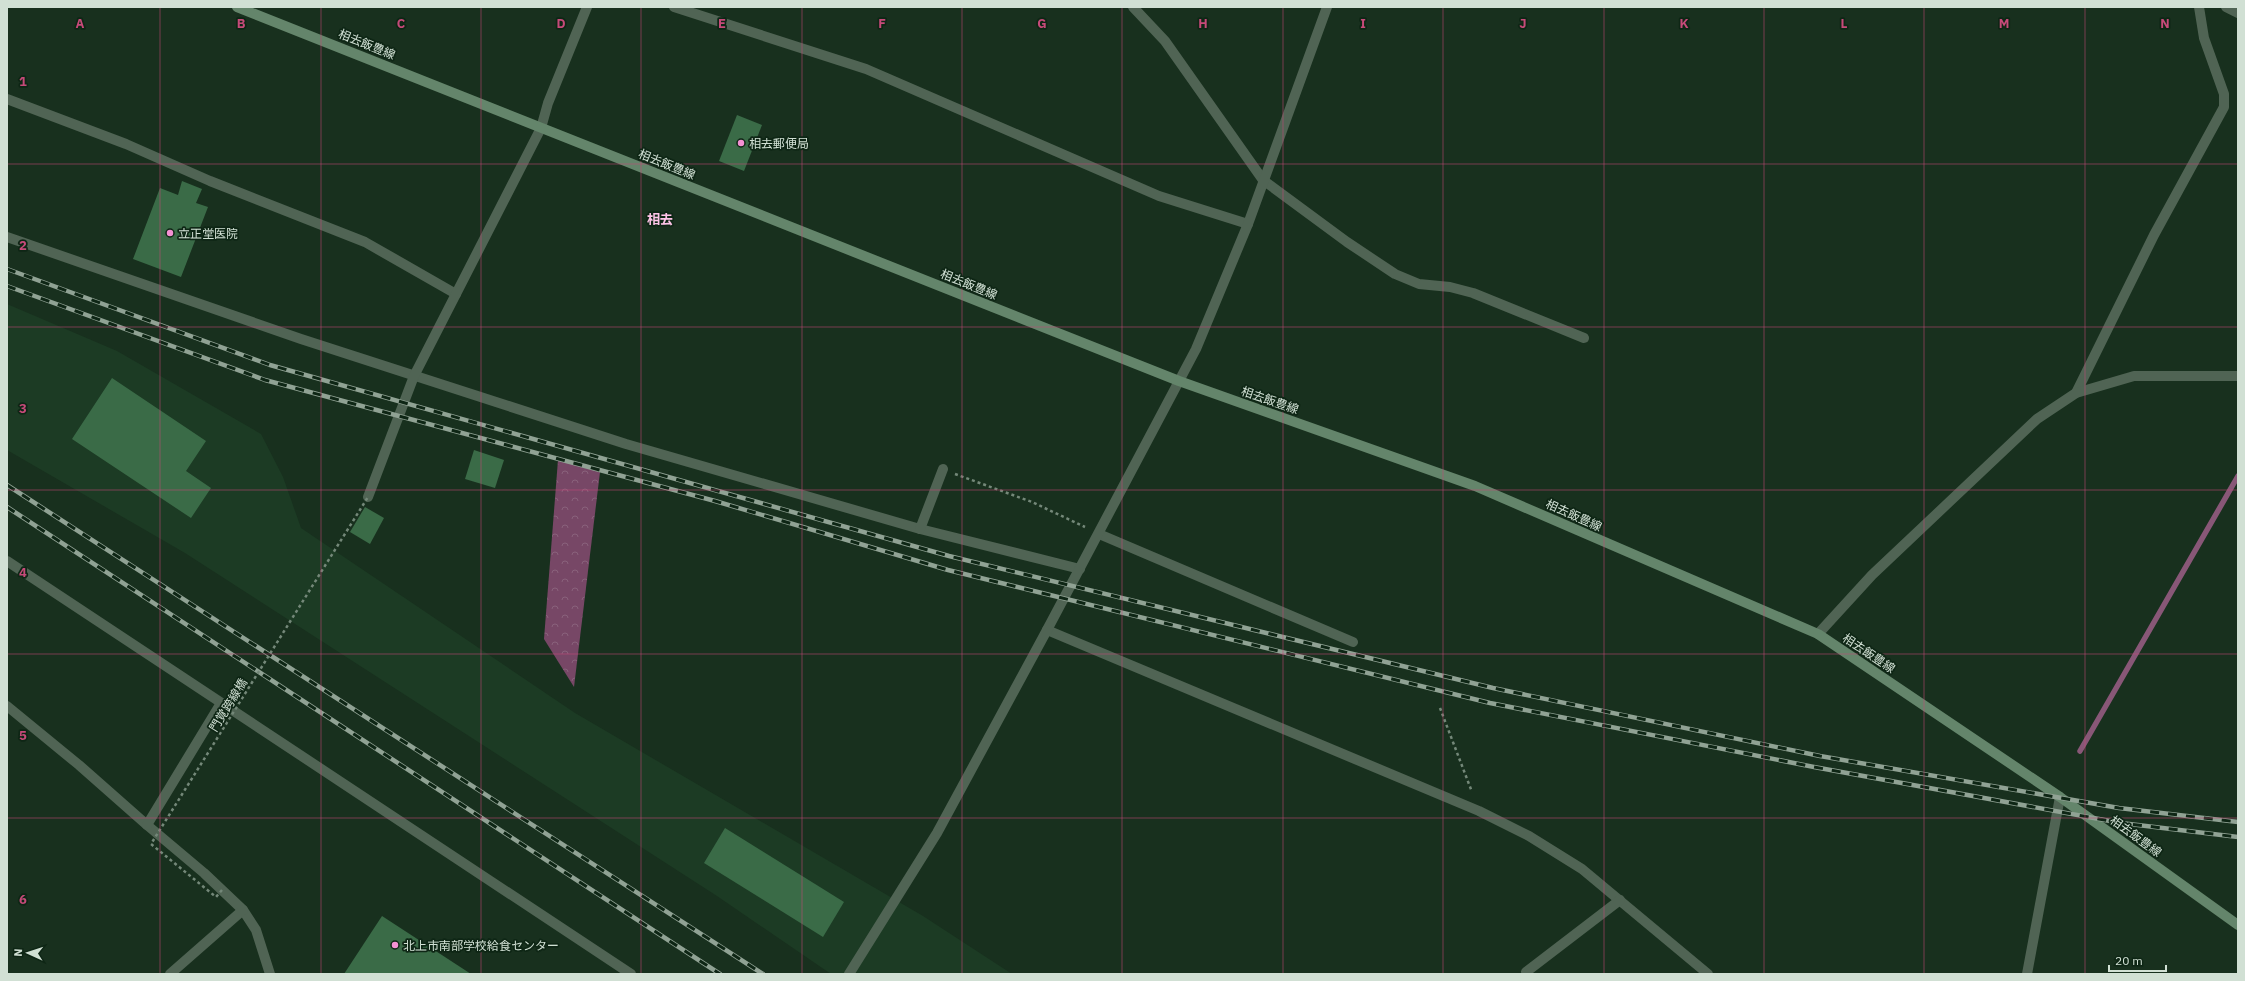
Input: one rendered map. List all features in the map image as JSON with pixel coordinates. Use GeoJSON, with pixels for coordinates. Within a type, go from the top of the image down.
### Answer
{"type":"FeatureCollection","features":[{"type":"Feature","properties":{"kind":"main road","name":"相去飯豊線"},"geometry":{"type":"LineString","coordinates":[[237,7],[1179,382],[1475,486],[1818,634],[2060,797],[2238,925]]}},
{"type":"Feature","properties":{"kind":"street"},"geometry":{"type":"LineString","coordinates":[[368,497],[414,376],[541,128],[548,103],[587,7]]}},
{"type":"Feature","properties":{"kind":"street"},"geometry":{"type":"LineString","coordinates":[[674,7],[866,69],[1159,196],[1248,224]]}},
{"type":"Feature","properties":{"kind":"street"},"geometry":{"type":"LineString","coordinates":[[1133,7],[1165,41],[1263,180],[1347,242],[1395,274],[1419,284],[1450,287],[1473,293],[1584,338]]}},
{"type":"Feature","properties":{"kind":"street"},"geometry":{"type":"LineString","coordinates":[[849,974],[886,917],[937,833],[1048,630],[1179,382],[1231,269],[1327,7]]}},
{"type":"Feature","properties":{"kind":"street"},"geometry":{"type":"LineString","coordinates":[[2076,393],[2154,235],[2224,107],[2224,94],[2204,38],[2199,7]]}},
{"type":"Feature","properties":{"kind":"street"},"geometry":{"type":"LineString","coordinates":[[2226,7],[2238,13]]}},
{"type":"Feature","properties":{"kind":"street"},"geometry":{"type":"LineString","coordinates":[[7,99],[126,144],[210,181],[365,242],[456,294]]}},
{"type":"Feature","properties":{"kind":"street"},"geometry":{"type":"LineString","coordinates":[[7,237],[272,329],[626,444],[920,529],[1080,569]]}},
{"type":"Feature","properties":{"kind":"street"},"geometry":{"type":"LineString","coordinates":[[1818,634],[1872,575],[2036,420],[2076,393],[2134,376],[2238,376]]}},
{"type":"Feature","properties":{"kind":"street"},"geometry":{"type":"LineString","coordinates":[[920,529],[943,470]]}},
{"type":"Feature","properties":{"kind":"street"},"geometry":{"type":"LineString","coordinates":[[1099,534],[1353,642]]}},
{"type":"Feature","properties":{"kind":"street"},"geometry":{"type":"LineString","coordinates":[[7,561],[631,974]]}},
{"type":"Feature","properties":{"kind":"street"},"geometry":{"type":"LineString","coordinates":[[1048,630],[1479,811],[1529,836],[1582,870],[1708,974]]}},
{"type":"Feature","properties":{"kind":"street"},"geometry":{"type":"LineString","coordinates":[[146,825],[221,703]]}},
{"type":"Feature","properties":{"kind":"street"},"geometry":{"type":"LineString","coordinates":[[7,706],[79,765],[243,910],[256,930],[270,974]]}},
{"type":"Feature","properties":{"kind":"street"},"geometry":{"type":"LineString","coordinates":[[2027,974],[2060,797]]}},
{"type":"Feature","properties":{"kind":"street"},"geometry":{"type":"LineString","coordinates":[[1526,972],[1620,900]]}},
{"type":"Feature","properties":{"kind":"street"},"geometry":{"type":"LineString","coordinates":[[170,974],[243,910]]}},
{"type":"Feature","properties":{"kind":"path"},"geometry":{"type":"LineString","coordinates":[[943,470],[1032,502],[1099,534]]}},
{"type":"Feature","properties":{"kind":"path","name":"門覚跨線橋"},"geometry":{"type":"LineString","coordinates":[[222,890],[216,897],[151,844],[368,497]]}},
{"type":"Feature","properties":{"kind":"path"},"geometry":{"type":"LineString","coordinates":[[1440,708],[1479,811]]}},
{"type":"Feature","properties":{"kind":"shaded area"},"geometry":{"type":"Polygon","coordinates":[[[7,304],[117,351],[261,434],[283,477],[301,528],[575,713],[923,916],[1012,974],[831,974],[717,896],[185,553],[7,450],[7,304]]]}},
{"type":"Feature","properties":{"kind":"green space"},"geometry":{"type":"Polygon","coordinates":[[[558,460],[600,472],[574,687],[544,639],[558,460]]]}},
{"type":"Feature","properties":{"kind":"building"},"geometry":{"type":"Polygon","coordinates":[[[737,115],[762,125],[744,171],[719,161],[737,115]]]}},
{"type":"Feature","properties":{"kind":"building","name":"立正堂医院"},"geometry":{"type":"Polygon","coordinates":[[[182,181],[202,189],[196,203],[208,207],[181,277],[133,259],[160,188],[178,195],[182,181]]]}},
{"type":"Feature","properties":{"kind":"building"},"geometry":{"type":"Polygon","coordinates":[[[112,378],[206,441],[186,471],[211,488],[191,518],[72,439],[112,378]]]}},
{"type":"Feature","properties":{"kind":"building"},"geometry":{"type":"Polygon","coordinates":[[[474,450],[504,460],[495,488],[465,479],[474,450]]]}},
{"type":"Feature","properties":{"kind":"building"},"geometry":{"type":"Polygon","coordinates":[[[365,507],[384,518],[370,544],[350,532],[365,507]]]}},
{"type":"Feature","properties":{"kind":"building"},"geometry":{"type":"Polygon","coordinates":[[[725,828],[844,902],[823,937],[704,863],[725,828]]]}},
{"type":"Feature","properties":{"kind":"building","name":"北上市南部学校給食センター"},"geometry":{"type":"Polygon","coordinates":[[[382,916],[471,974],[344,974],[382,916]]]}},
{"type":"Feature","properties":{"kind":"waterway"},"geometry":{"type":"LineString","coordinates":[[2080,751],[2238,476]]}},
{"type":"Feature","properties":{"kind":"railway"},"geometry":{"type":"LineString","coordinates":[[7,269],[270,365],[949,556],[1493,688],[1820,756],[2119,808],[2238,822]]}},
{"type":"Feature","properties":{"kind":"railway"},"geometry":{"type":"LineString","coordinates":[[7,286],[265,380],[715,501],[948,570],[1490,703],[1814,767],[2121,823],[2238,837]]}},
{"type":"Feature","properties":{"kind":"railway"},"geometry":{"type":"LineString","coordinates":[[7,485],[763,974]]}},
{"type":"Feature","properties":{"kind":"railway"},"geometry":{"type":"LineString","coordinates":[[7,507],[720,974]]}},
{"type":"Feature","properties":{"kind":"place","name":"相去郵便局"},"geometry":{"type":"Point","coordinates":[741,143]}},
{"type":"Feature","properties":{"kind":"place","name":"立正堂医院"},"geometry":{"type":"Point","coordinates":[170,233]}},
{"type":"Feature","properties":{"kind":"place","name":"北上市南部学校給食センター"},"geometry":{"type":"Point","coordinates":[395,945]}},
{"type":"Feature","properties":{"kind":"district","name":"相去"},"geometry":{"type":"Point","coordinates":[660,219]}}]}
